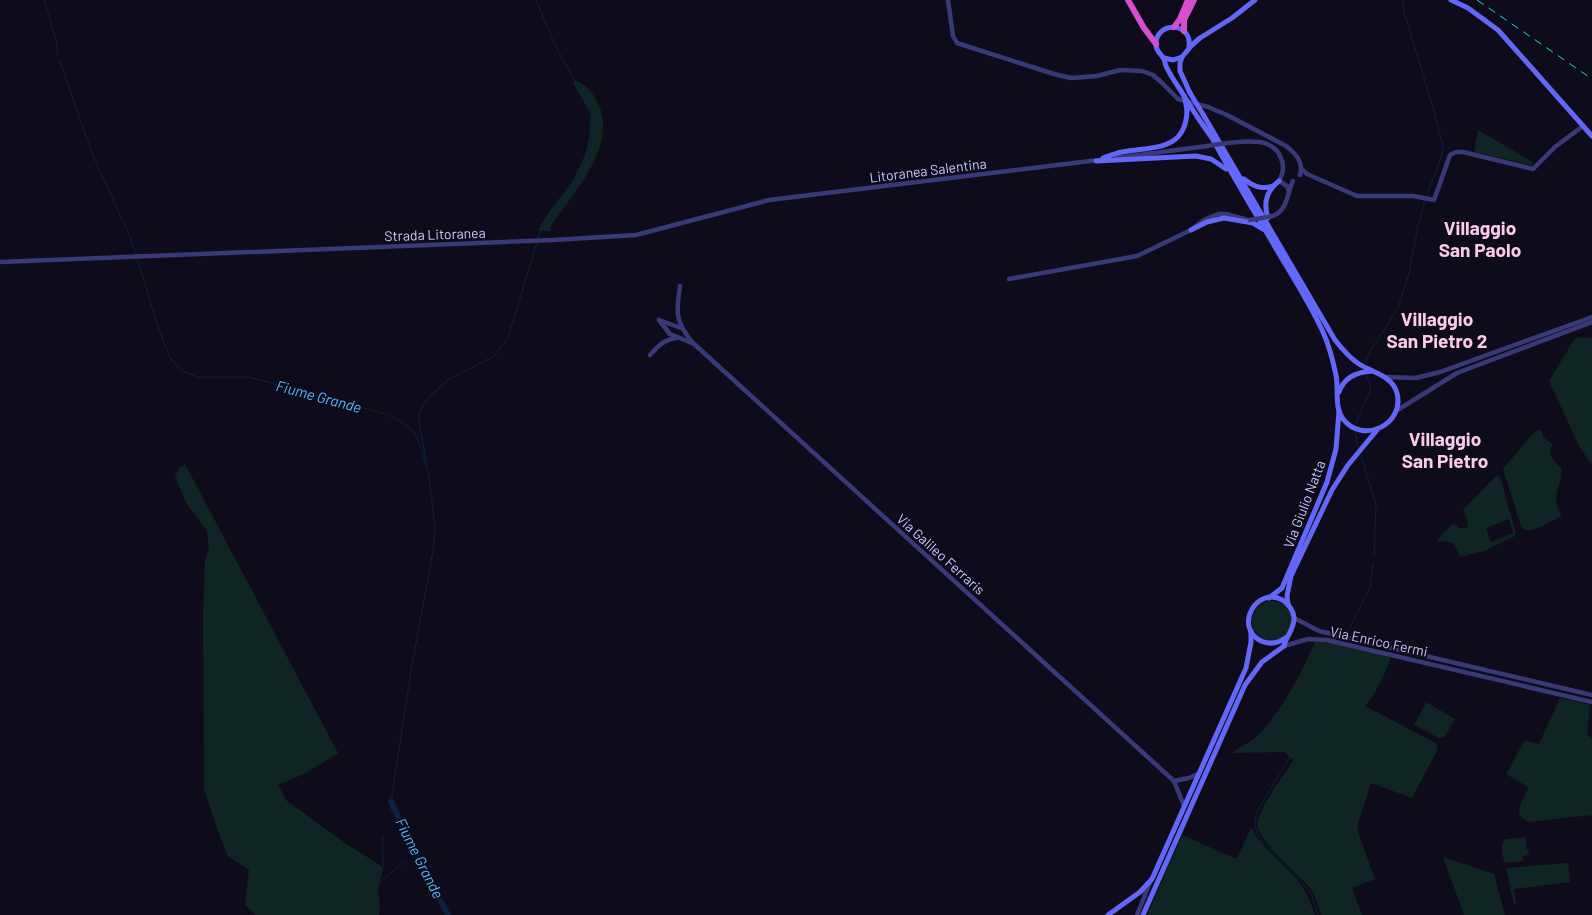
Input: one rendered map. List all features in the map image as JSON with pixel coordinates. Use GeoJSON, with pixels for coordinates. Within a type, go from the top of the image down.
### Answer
{"type":"FeatureCollection","features":[{"type":"Feature","properties":{"kind":"highway"},"geometry":{"type":"LineString","coordinates":[[1128,0],[1144,28],[1156,44]]}},
{"type":"Feature","properties":{"kind":"highway"},"geometry":{"type":"LineString","coordinates":[[1174,27],[1192,0]]}},
{"type":"Feature","properties":{"kind":"highway"},"geometry":{"type":"LineString","coordinates":[[1184,31],[1184,20],[1192,0]]}},
{"type":"Feature","properties":{"kind":"main road"},"geometry":{"type":"LineString","coordinates":[[1189,49],[1189,39],[1184,31],[1174,27],[1168,27],[1160,34],[1156,44],[1158,52],[1164,58],[1167,68],[1212,138],[1307,301],[1323,332],[1336,375],[1339,410],[1343,419],[1350,426],[1358,430],[1378,430],[1385,426],[1396,412],[1397,393],[1386,377],[1351,358],[1336,340],[1190,93],[1180,71],[1182,57],[1200,38],[1232,18],[1255,0]]}},
{"type":"Feature","properties":{"kind":"main road"},"geometry":{"type":"LineString","coordinates":[[1453,0],[1498,30],[1592,136]]}},
{"type":"Feature","properties":{"kind":"main road"},"geometry":{"type":"LineString","coordinates":[[1164,58],[1173,60],[1182,57]]}},
{"type":"Feature","properties":{"kind":"main road"},"geometry":{"type":"LineString","coordinates":[[1096,161],[1122,152],[1155,148],[1169,143],[1183,130],[1187,120],[1184,96]]}},
{"type":"Feature","properties":{"kind":"main road"},"geometry":{"type":"LineString","coordinates":[[1096,161],[1201,156],[1217,161],[1232,175]]}},
{"type":"Feature","properties":{"kind":"main road"},"geometry":{"type":"LineString","coordinates":[[1238,173],[1255,186],[1263,188],[1273,186],[1279,182]]}},
{"type":"Feature","properties":{"kind":"main road"},"geometry":{"type":"LineString","coordinates":[[1273,186],[1267,196],[1265,210],[1274,233]]}},
{"type":"Feature","properties":{"kind":"main road"},"geometry":{"type":"LineString","coordinates":[[1250,206],[1254,218],[1250,221]]}},
{"type":"Feature","properties":{"kind":"main road"},"geometry":{"type":"LineString","coordinates":[[1191,230],[1220,218],[1250,221],[1260,226],[1267,233]]}},
{"type":"Feature","properties":{"kind":"main road"},"geometry":{"type":"LineString","coordinates":[[1338,397],[1346,380],[1354,374],[1372,371]]}},
{"type":"Feature","properties":{"kind":"main road","name":"Via Giulio Natta"},"geometry":{"type":"LineString","coordinates":[[1269,598],[1282,588],[1327,482],[1336,449],[1339,410]]}},
{"type":"Feature","properties":{"kind":"main road","name":"Via Giulio Natta"},"geometry":{"type":"LineString","coordinates":[[1288,604],[1291,576],[1332,490],[1348,465],[1378,430]]}},
{"type":"Feature","properties":{"kind":"main road"},"geometry":{"type":"LineString","coordinates":[[1108,915],[1140,892],[1152,879],[1246,668],[1251,642],[1249,617],[1251,610],[1255,604],[1269,598],[1276,598],[1288,604],[1293,613],[1294,625],[1284,646],[1261,641],[1251,631]]}},
{"type":"Feature","properties":{"kind":"main road"},"geometry":{"type":"LineString","coordinates":[[1274,643],[1287,637]]}},
{"type":"Feature","properties":{"kind":"main road","name":"Via Enrico Fermi"},"geometry":{"type":"LineString","coordinates":[[1143,915],[1245,685],[1262,662],[1284,646]]}},
{"type":"Feature","properties":{"kind":"street"},"geometry":{"type":"LineString","coordinates":[[948,0],[953,36],[957,43],[1071,78],[1097,76],[1120,70],[1142,71],[1153,75],[1178,98],[1227,115],[1286,146],[1297,156],[1301,168],[1300,175]]}},
{"type":"Feature","properties":{"kind":"street"},"geometry":{"type":"LineString","coordinates":[[1301,168],[1307,174],[1357,196],[1413,196],[1434,200],[1450,156],[1456,152],[1463,152],[1533,169],[1555,147],[1583,126]]}},
{"type":"Feature","properties":{"kind":"street"},"geometry":{"type":"LineString","coordinates":[[1096,161],[1227,143],[1257,142],[1270,146],[1279,153],[1283,163],[1279,182],[1285,184],[1289,188],[1289,192]]}},
{"type":"Feature","properties":{"kind":"street","name":"Litoranea Salentina"},"geometry":{"type":"LineString","coordinates":[[763,202],[1096,161]]}},
{"type":"Feature","properties":{"kind":"street"},"geometry":{"type":"LineString","coordinates":[[1285,184],[1300,175],[1307,174]]}},
{"type":"Feature","properties":{"kind":"street"},"geometry":{"type":"LineString","coordinates":[[1250,221],[1278,214],[1284,208],[1293,180]]}},
{"type":"Feature","properties":{"kind":"street","name":"Strada Litoranea"},"geometry":{"type":"LineString","coordinates":[[0,262],[636,235],[763,202]]}},
{"type":"Feature","properties":{"kind":"street"},"geometry":{"type":"LineString","coordinates":[[1009,279],[1137,256],[1191,230]]}},
{"type":"Feature","properties":{"kind":"street","name":"Via Galileo Ferraris"},"geometry":{"type":"LineString","coordinates":[[680,286],[676,304],[682,328],[693,343],[1174,780]]}},
{"type":"Feature","properties":{"kind":"street"},"geometry":{"type":"LineString","coordinates":[[1386,377],[1416,378],[1440,372],[1592,317]]}},
{"type":"Feature","properties":{"kind":"street","name":"Via Galileo Ferraris"},"geometry":{"type":"LineString","coordinates":[[682,328],[659,320],[670,334],[693,343]]}},
{"type":"Feature","properties":{"kind":"street"},"geometry":{"type":"LineString","coordinates":[[1396,412],[1457,373],[1481,362],[1592,322]]}},
{"type":"Feature","properties":{"kind":"street"},"geometry":{"type":"LineString","coordinates":[[650,354],[668,339],[677,338]]}},
{"type":"Feature","properties":{"kind":"street","name":"Via Enrico Fermi"},"geometry":{"type":"LineString","coordinates":[[1294,618],[1319,631],[1592,695]]}},
{"type":"Feature","properties":{"kind":"street","name":"Via Enrico Fermi"},"geometry":{"type":"LineString","coordinates":[[1284,646],[1308,640],[1326,640],[1592,702]]}},
{"type":"Feature","properties":{"kind":"street"},"geometry":{"type":"LineString","coordinates":[[1184,806],[1174,780],[1189,778],[1198,774]]}},
{"type":"Feature","properties":{"kind":"street"},"geometry":{"type":"LineString","coordinates":[[1136,915],[1152,879]]}},
{"type":"Feature","properties":{"kind":"green space"},"geometry":{"type":"Polygon","coordinates":[[[575,80],[588,89],[598,103],[603,120],[598,153],[581,184],[551,226],[550,231],[539,231],[540,226],[550,211],[572,182],[585,155],[590,135],[591,114],[573,83],[575,80]]]}},
{"type":"Feature","properties":{"kind":"green space"},"geometry":{"type":"Polygon","coordinates":[[[1478,130],[1533,162],[1533,164],[1474,152],[1478,130]]]}},
{"type":"Feature","properties":{"kind":"green space"},"geometry":{"type":"Polygon","coordinates":[[[1575,338],[1592,338],[1592,465],[1579,446],[1549,381],[1575,338]]]}},
{"type":"Feature","properties":{"kind":"green space"},"geometry":{"type":"Polygon","coordinates":[[[1538,430],[1553,445],[1550,449],[1550,454],[1561,467],[1561,479],[1556,501],[1561,516],[1543,526],[1532,530],[1525,530],[1520,523],[1503,469],[1538,430]]]}},
{"type":"Feature","properties":{"kind":"green space"},"geometry":{"type":"Polygon","coordinates":[[[185,464],[338,753],[304,774],[278,785],[287,801],[348,845],[383,867],[378,891],[379,915],[256,915],[245,905],[249,870],[228,856],[204,789],[203,614],[205,559],[209,548],[207,531],[188,506],[175,477],[179,468],[185,464]]]}},
{"type":"Feature","properties":{"kind":"green space"},"geometry":{"type":"Polygon","coordinates":[[[1497,475],[1500,477],[1516,534],[1484,551],[1460,557],[1454,543],[1437,540],[1453,523],[1459,528],[1467,528],[1468,522],[1463,510],[1497,475]],[[1509,519],[1486,528],[1491,542],[1513,533],[1509,519]]]}},
{"type":"Feature","properties":{"kind":"green space"},"geometry":{"type":"Polygon","coordinates":[[[1272,601],[1286,607],[1292,621],[1286,635],[1272,641],[1258,635],[1252,621],[1258,607],[1272,601]]]}},
{"type":"Feature","properties":{"kind":"green space"},"geometry":{"type":"Polygon","coordinates":[[[1315,642],[1342,645],[1391,657],[1380,683],[1365,706],[1436,743],[1438,749],[1412,798],[1371,783],[1357,827],[1375,879],[1352,888],[1362,915],[1321,915],[1313,892],[1265,841],[1258,828],[1258,821],[1265,803],[1293,760],[1284,752],[1231,753],[1257,736],[1275,715],[1297,679],[1315,642]]]}},
{"type":"Feature","properties":{"kind":"green space"},"geometry":{"type":"Polygon","coordinates":[[[1560,698],[1590,705],[1587,734],[1592,738],[1592,815],[1529,822],[1523,819],[1519,811],[1528,787],[1506,774],[1525,740],[1539,744],[1560,698]]]}},
{"type":"Feature","properties":{"kind":"green space"},"geometry":{"type":"Polygon","coordinates":[[[1426,702],[1455,719],[1445,736],[1439,738],[1414,725],[1426,702]]]}},
{"type":"Feature","properties":{"kind":"green space"},"geometry":{"type":"Polygon","coordinates":[[[1251,827],[1263,845],[1300,884],[1315,915],[1147,915],[1182,835],[1237,859],[1251,827]]]}},
{"type":"Feature","properties":{"kind":"green space"},"geometry":{"type":"Polygon","coordinates":[[[1526,837],[1526,849],[1529,855],[1523,856],[1523,861],[1505,863],[1502,848],[1505,839],[1526,837]]]}},
{"type":"Feature","properties":{"kind":"green space"},"geometry":{"type":"Polygon","coordinates":[[[1443,857],[1494,874],[1505,915],[1464,915],[1443,857]]]}},
{"type":"Feature","properties":{"kind":"green space"},"geometry":{"type":"Polygon","coordinates":[[[1568,863],[1570,882],[1514,889],[1516,904],[1514,905],[1506,868],[1568,863]]]}},
{"type":"Feature","properties":{"kind":"waterway","name":"Fiume Grande"},"geometry":{"type":"LineString","coordinates":[[44,0],[56,40],[58,55]]}},
{"type":"Feature","properties":{"kind":"waterway"},"geometry":{"type":"LineString","coordinates":[[536,0],[555,45],[591,111],[594,125],[593,140],[588,157],[573,183],[542,228],[538,238]]}},
{"type":"Feature","properties":{"kind":"waterway"},"geometry":{"type":"LineString","coordinates":[[1403,0],[1404,12],[1443,146],[1442,155],[1427,195]]}},
{"type":"Feature","properties":{"kind":"waterway","name":"Fiume Grande"},"geometry":{"type":"LineString","coordinates":[[59,59],[92,153],[131,239],[156,320],[169,356],[174,363],[183,371],[197,377],[249,377],[389,415],[413,431],[419,441],[429,476],[435,527],[433,551],[412,665],[391,810]]}},
{"type":"Feature","properties":{"kind":"waterway"},"geometry":{"type":"LineString","coordinates":[[1366,363],[1368,355],[1398,308],[1408,277],[1425,201]]}},
{"type":"Feature","properties":{"kind":"waterway"},"geometry":{"type":"LineString","coordinates":[[427,466],[419,416],[423,405],[448,380],[494,356],[508,338],[537,242]]}},
{"type":"Feature","properties":{"kind":"waterway"},"geometry":{"type":"LineString","coordinates":[[1356,423],[1371,390],[1367,375]]}},
{"type":"Feature","properties":{"kind":"waterway"},"geometry":{"type":"LineString","coordinates":[[1355,431],[1358,447]]}},
{"type":"Feature","properties":{"kind":"waterway"},"geometry":{"type":"LineString","coordinates":[[1361,456],[1376,504],[1374,556]]}},
{"type":"Feature","properties":{"kind":"waterway"},"geometry":{"type":"LineString","coordinates":[[1347,633],[1370,588],[1373,563]]}},
{"type":"Feature","properties":{"kind":"waterway"},"geometry":{"type":"LineString","coordinates":[[1318,915],[1312,896],[1307,888],[1261,840],[1256,829],[1255,819],[1258,810],[1291,755],[1315,723],[1328,692],[1339,648]]}},
{"type":"Feature","properties":{"kind":"waterway","name":"Fiume Grande"},"geometry":{"type":"LineString","coordinates":[[391,801],[448,915]]}},
{"type":"Feature","properties":{"kind":"waterway","name":"Fiume Grande"},"geometry":{"type":"LineString","coordinates":[[383,836],[383,867]]}},
{"type":"Feature","properties":{"kind":"waterway"},"geometry":{"type":"LineString","coordinates":[[380,882],[404,862]]}},
{"type":"Feature","properties":{"kind":"railway"},"geometry":{"type":"LineString","coordinates":[[1477,0],[1592,79]]}},
{"type":"Feature","properties":{"kind":"district","name":"Villaggio San Paolo"},"geometry":{"type":"Point","coordinates":[1480,238]}},
{"type":"Feature","properties":{"kind":"district","name":"Villaggio San Pietro 2"},"geometry":{"type":"Point","coordinates":[1437,329]}},
{"type":"Feature","properties":{"kind":"district","name":"Villaggio San Pietro"},"geometry":{"type":"Point","coordinates":[1445,449]}}]}
